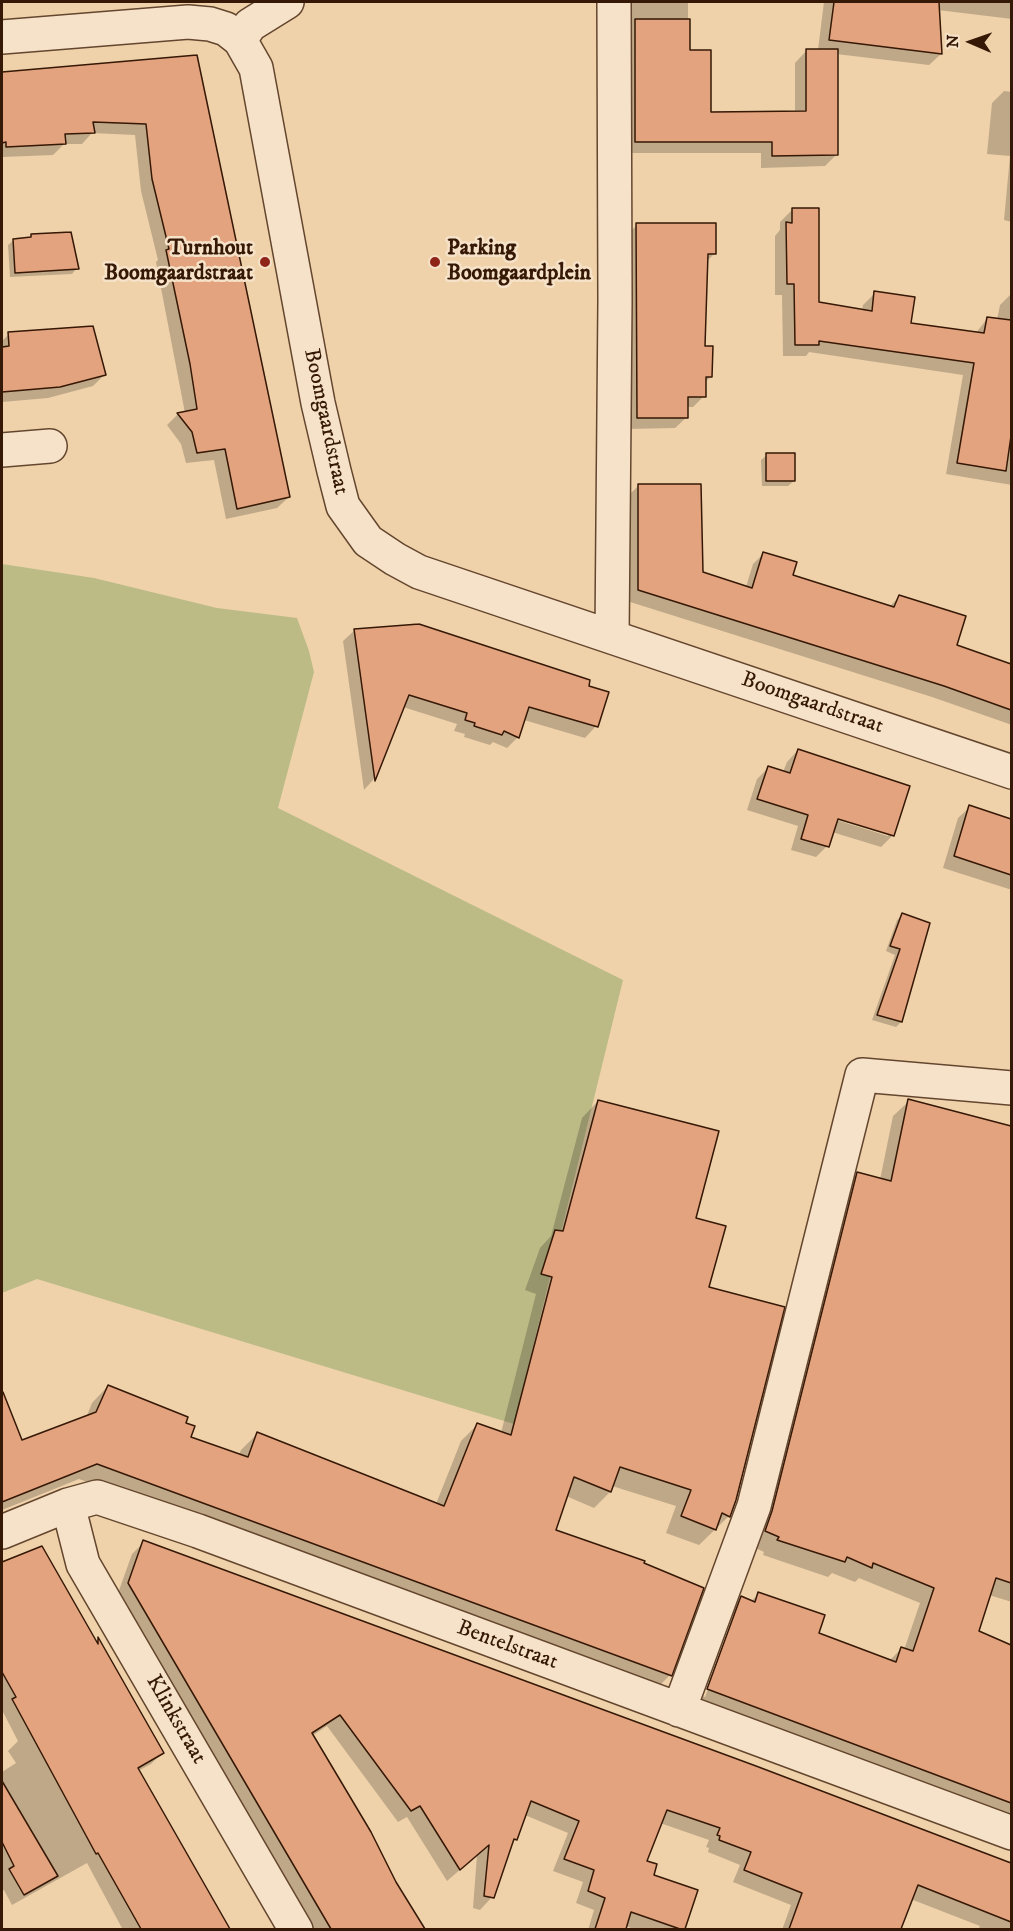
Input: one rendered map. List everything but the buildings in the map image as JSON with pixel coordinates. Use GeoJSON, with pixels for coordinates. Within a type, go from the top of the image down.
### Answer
{"type":"FeatureCollection","features":[{"type":"Feature","properties":{"kind":"street"},"geometry":{"type":"LineString","coordinates":[[2,37],[188,22],[210,24],[226,29],[240,40],[250,25],[287,2]]}},
{"type":"Feature","properties":{"kind":"street"},"geometry":{"type":"LineString","coordinates":[[612,637],[615,313],[614,2]]}},
{"type":"Feature","properties":{"kind":"street","name":"Boomgaardstraat"},"geometry":{"type":"LineString","coordinates":[[240,40],[256,68],[318,403],[343,506],[368,541],[419,572],[1011,772]]}},
{"type":"Feature","properties":{"kind":"street"},"geometry":{"type":"LineString","coordinates":[[2,450],[50,446]]}},
{"type":"Feature","properties":{"kind":"street"},"geometry":{"type":"LineString","coordinates":[[679,1710],[754,1506],[862,1075],[1011,1088]]}},
{"type":"Feature","properties":{"kind":"street","name":"Bentelstraat"},"geometry":{"type":"LineString","coordinates":[[2,1532],[68,1505],[97,1497],[187,1527],[1011,1833]]}},
{"type":"Feature","properties":{"kind":"street","name":"Klinkstraat"},"geometry":{"type":"LineString","coordinates":[[68,1505],[83,1564],[296,1929]]}},
{"type":"Feature","properties":{"kind":"shaded area"},"geometry":{"type":"Polygon","coordinates":[[[2,564],[94,578],[217,608],[297,618],[314,672],[278,808],[623,980],[514,1424],[37,1279],[2,1293],[2,564]]]}},
{"type":"Feature","properties":{"kind":"place","name":"Turnhout Boomgaardstraat"},"geometry":{"type":"Point","coordinates":[265,262]}},
{"type":"Feature","properties":{"kind":"place","name":"Parking Boomgaardplein"},"geometry":{"type":"Point","coordinates":[435,262]}}]}
